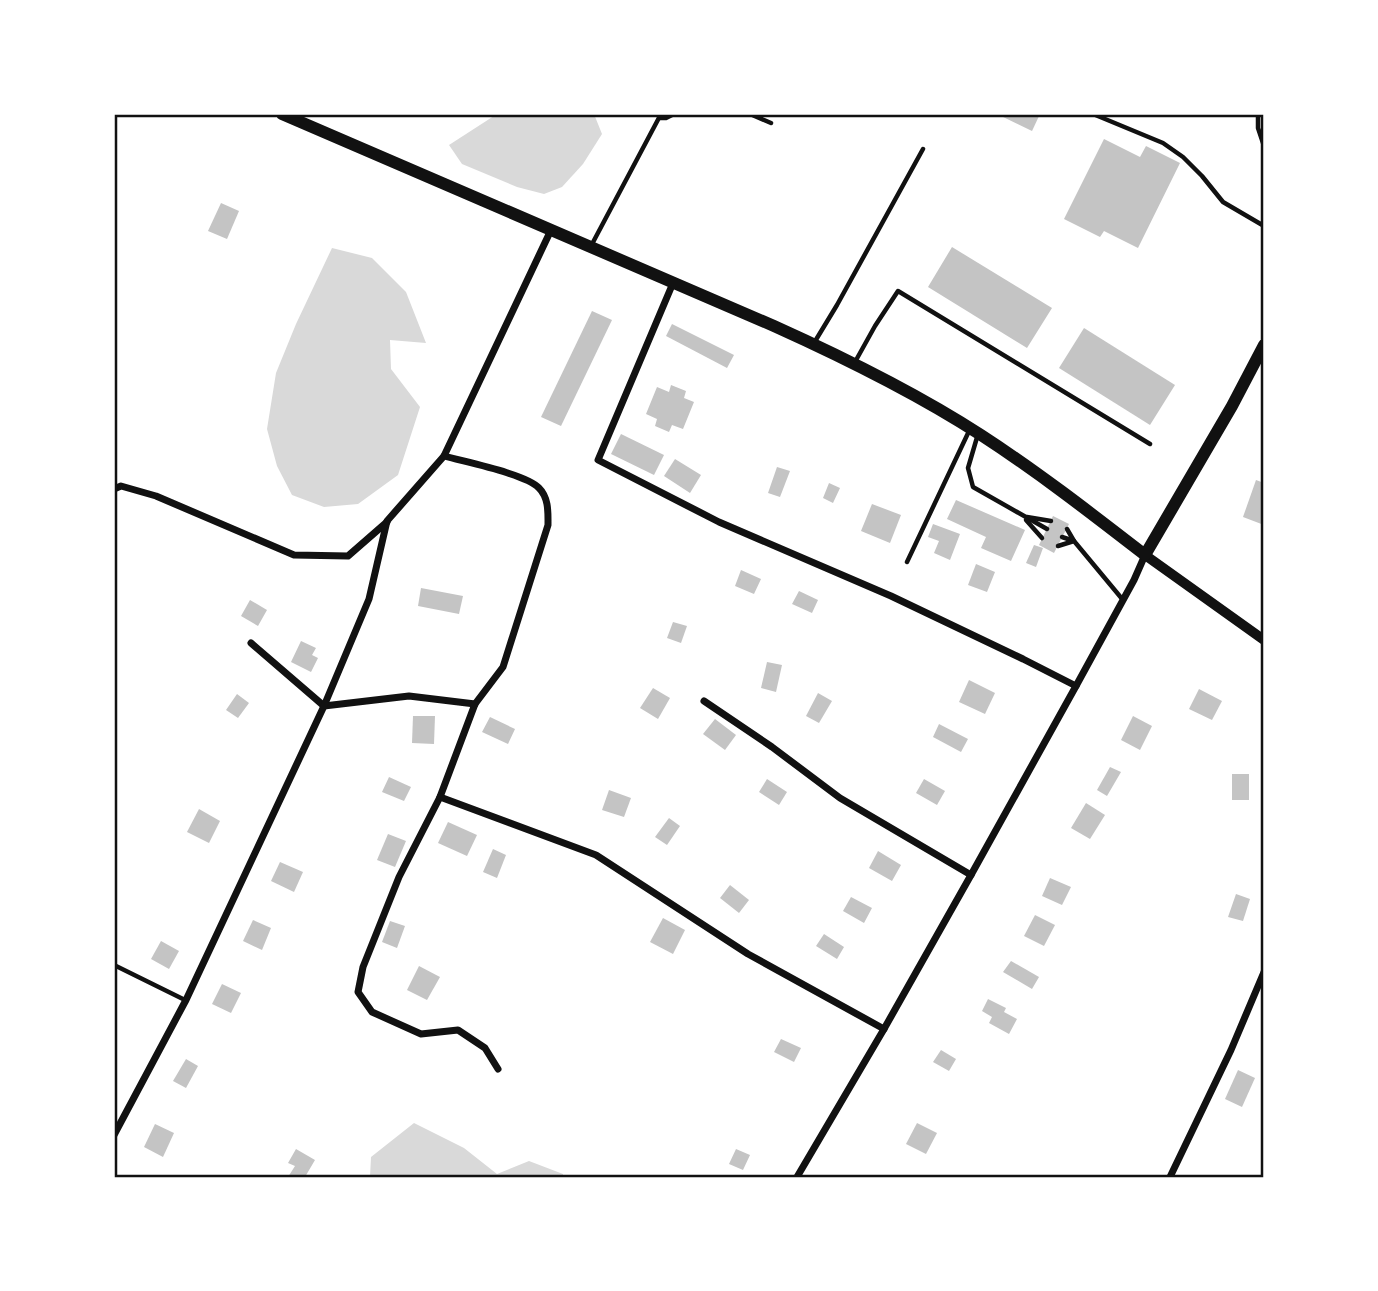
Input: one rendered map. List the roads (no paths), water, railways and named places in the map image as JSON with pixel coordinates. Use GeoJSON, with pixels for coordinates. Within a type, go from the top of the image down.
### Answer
{"type":"FeatureCollection","features":[{"type":"Feature","properties":{"kind":"main road"},"geometry":{"type":"LineString","coordinates":[[282,114],[854,363],[974,431],[1145,555],[1264,345]]}},
{"type":"Feature","properties":{"kind":"street"},"geometry":{"type":"LineString","coordinates":[[114,488],[121,486],[156,496],[294,555],[348,556],[387,521],[444,456],[551,230]]}},
{"type":"Feature","properties":{"kind":"street"},"geometry":{"type":"LineString","coordinates":[[673,283],[598,460],[719,522],[891,596],[1076,686]]}},
{"type":"Feature","properties":{"kind":"street"},"geometry":{"type":"LineString","coordinates":[[444,456],[527,479],[541,489],[548,505],[548,525],[503,667],[475,704],[440,797],[400,877],[363,967],[358,992],[372,1012],[421,1034],[457,1030],[485,1048],[498,1069]]}},
{"type":"Feature","properties":{"kind":"street"},"geometry":{"type":"LineString","coordinates":[[114,1135],[186,1000],[324,706],[369,599],[387,521]]}},
{"type":"Feature","properties":{"kind":"street"},"geometry":{"type":"LineString","coordinates":[[797,1177],[971,875],[1123,600],[1145,555],[1264,640]]}},
{"type":"Feature","properties":{"kind":"street"},"geometry":{"type":"LineString","coordinates":[[251,643],[324,706],[409,696],[475,704]]}},
{"type":"Feature","properties":{"kind":"street"},"geometry":{"type":"LineString","coordinates":[[704,701],[840,798],[971,875]]}},
{"type":"Feature","properties":{"kind":"street"},"geometry":{"type":"LineString","coordinates":[[440,797],[596,855],[748,954],[884,1029]]}},
{"type":"Feature","properties":{"kind":"street"},"geometry":{"type":"LineString","coordinates":[[1170,1177],[1231,1050],[1264,972]]}},
{"type":"Feature","properties":{"kind":"lane"},"geometry":{"type":"LineString","coordinates":[[591,247],[660,116],[666,118],[674,114]]}},
{"type":"Feature","properties":{"kind":"lane"},"geometry":{"type":"LineString","coordinates":[[750,114],[771,123]]}},
{"type":"Feature","properties":{"kind":"lane"},"geometry":{"type":"LineString","coordinates":[[1093,114],[1163,144],[1183,157],[1223,202],[1264,226]]}},
{"type":"Feature","properties":{"kind":"lane"},"geometry":{"type":"LineString","coordinates":[[1258,114],[1258,128],[1264,146]]}},
{"type":"Feature","properties":{"kind":"lane"},"geometry":{"type":"LineString","coordinates":[[813,344],[923,149]]}},
{"type":"Feature","properties":{"kind":"lane"},"geometry":{"type":"LineString","coordinates":[[854,363],[898,291],[1150,444]]}},
{"type":"Feature","properties":{"kind":"lane"},"geometry":{"type":"LineString","coordinates":[[974,431],[968,468],[973,487],[1047,529]]}},
{"type":"Feature","properties":{"kind":"lane"},"geometry":{"type":"LineString","coordinates":[[907,562],[974,431]]}},
{"type":"Feature","properties":{"kind":"lane"},"geometry":{"type":"LineString","coordinates":[[1023,516],[1051,521]]}},
{"type":"Feature","properties":{"kind":"lane"},"geometry":{"type":"LineString","coordinates":[[1023,516],[1042,538]]}},
{"type":"Feature","properties":{"kind":"lane"},"geometry":{"type":"LineString","coordinates":[[1067,529],[1123,600]]}},
{"type":"Feature","properties":{"kind":"lane"},"geometry":{"type":"LineString","coordinates":[[1062,537],[1074,541]]}},
{"type":"Feature","properties":{"kind":"lane"},"geometry":{"type":"LineString","coordinates":[[1058,545],[1074,541]]}},
{"type":"Feature","properties":{"kind":"lane"},"geometry":{"type":"LineString","coordinates":[[114,965],[186,1000]]}}]}
